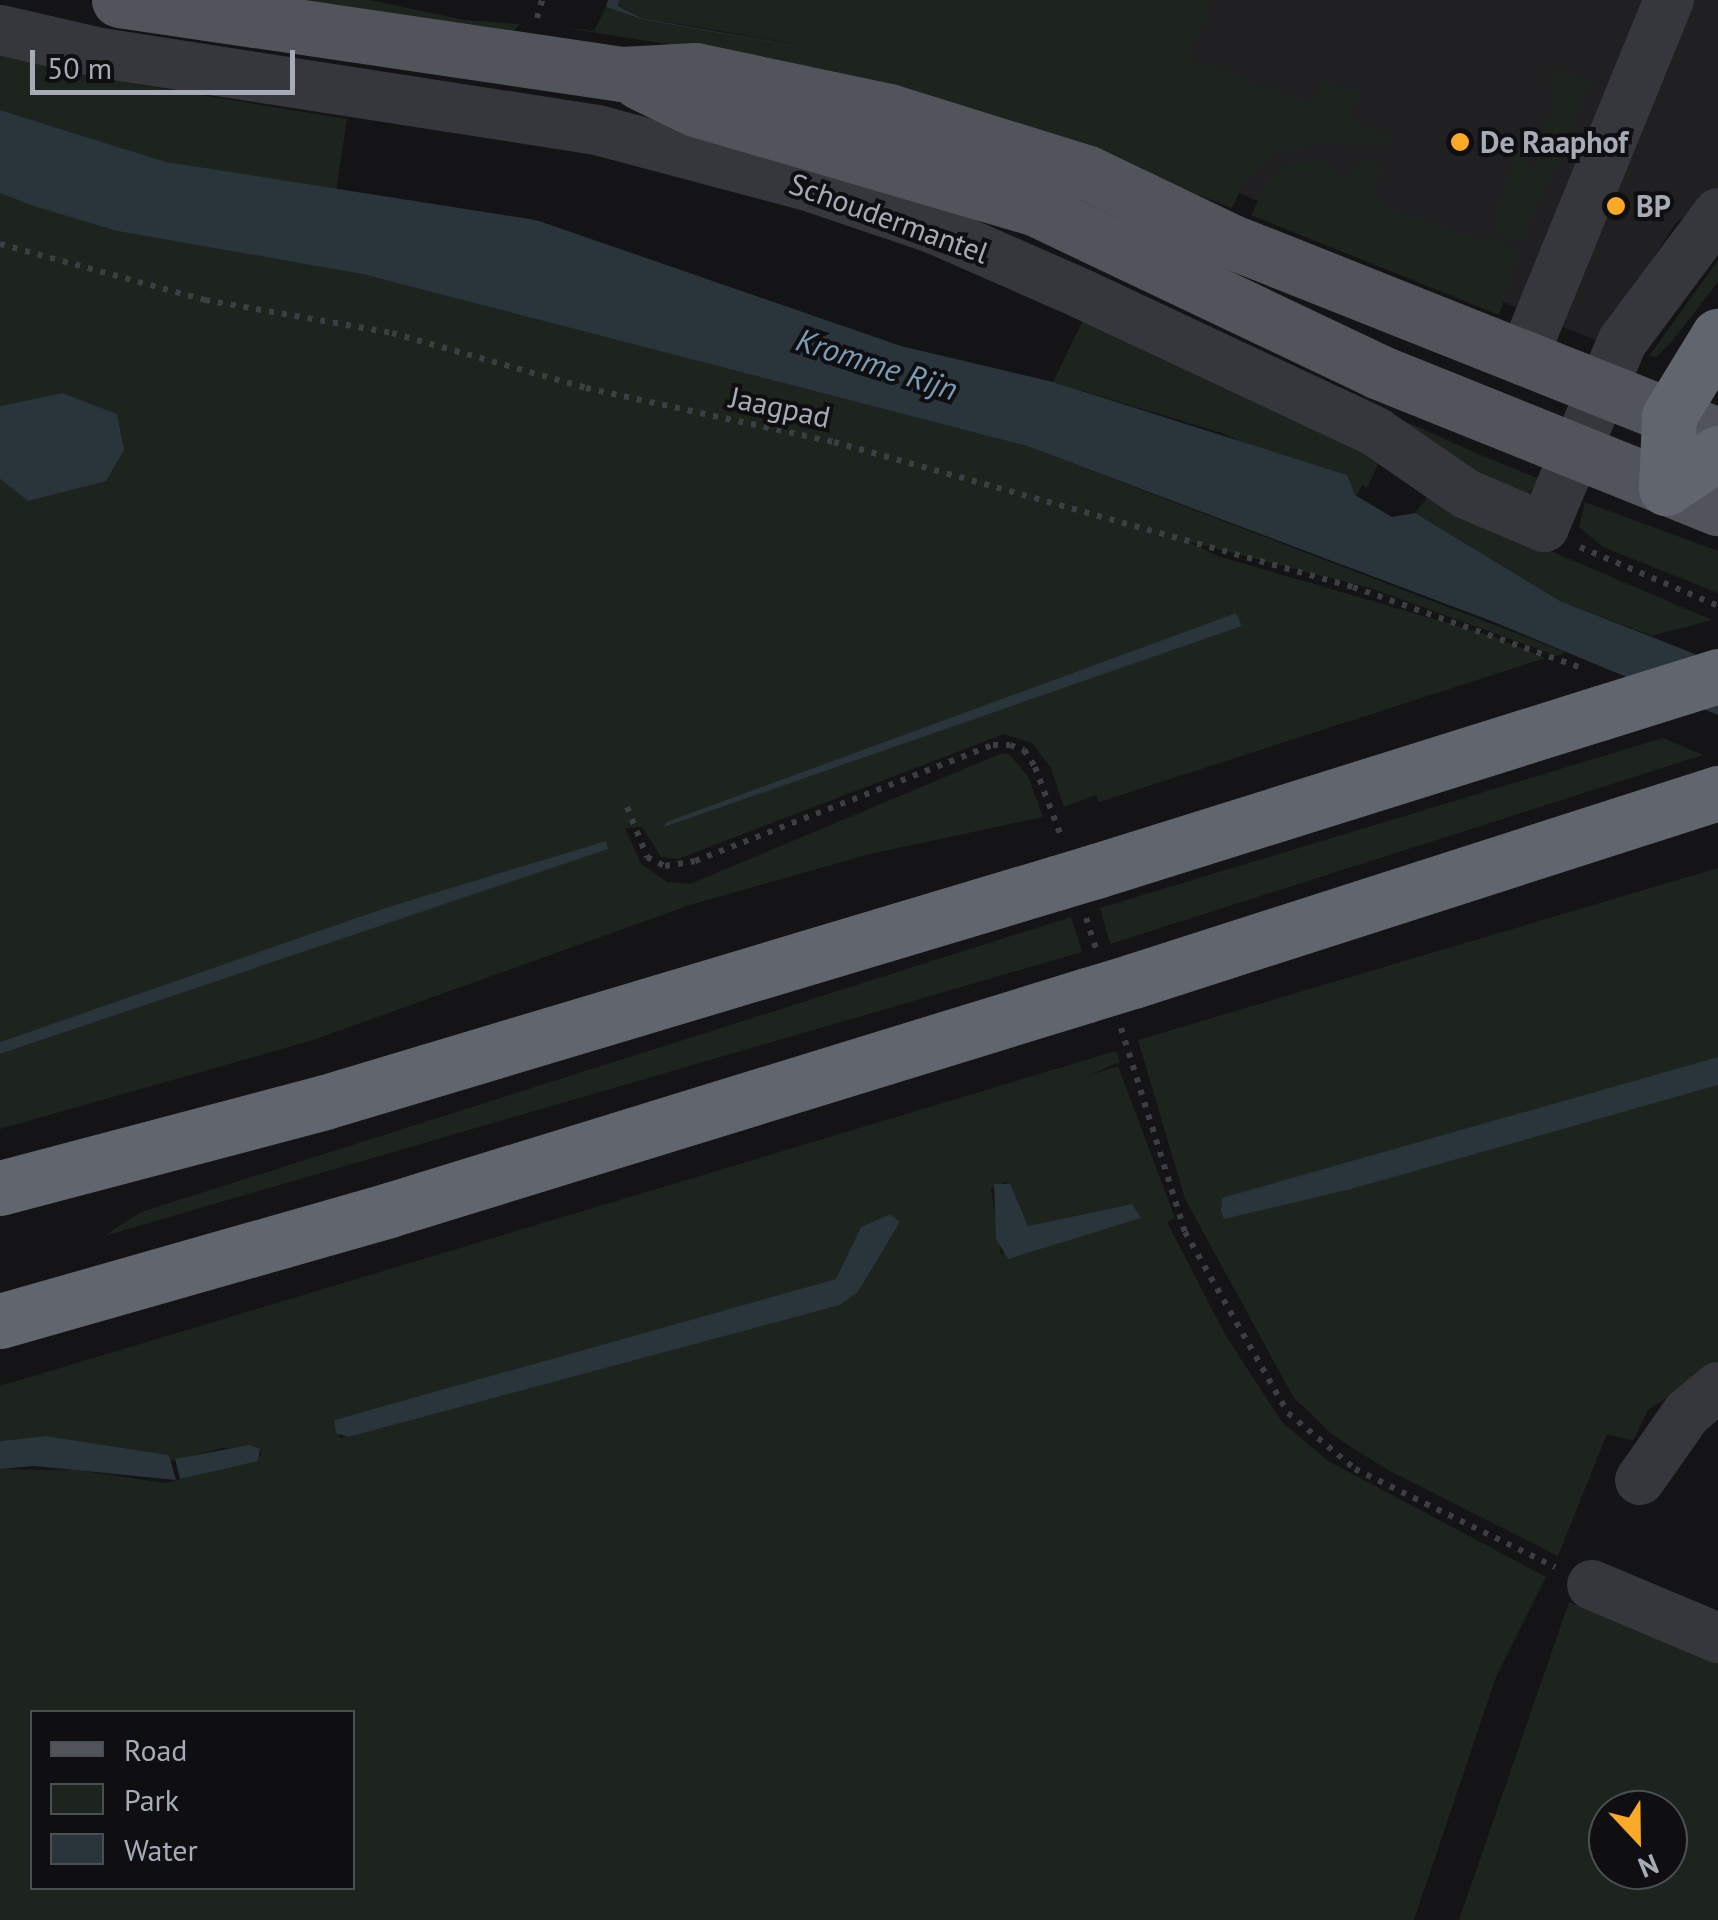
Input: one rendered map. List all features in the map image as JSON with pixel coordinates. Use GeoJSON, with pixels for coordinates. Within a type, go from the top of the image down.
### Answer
{"type":"FeatureCollection","features":[{"type":"Feature","properties":{"kind":"highway"},"geometry":{"type":"LineString","coordinates":[[1666,488],[1693,426],[1718,336]]}},
{"type":"Feature","properties":{"kind":"highway"},"geometry":{"type":"LineString","coordinates":[[1666,488],[1718,453]]}},
{"type":"Feature","properties":{"kind":"highway"},"geometry":{"type":"LineString","coordinates":[[0,1188],[325,1102],[1718,676]]}},
{"type":"Feature","properties":{"kind":"highway"},"geometry":{"type":"LineString","coordinates":[[0,1321],[390,1210],[1718,793]]}},
{"type":"Feature","properties":{"kind":"main road","name":"Schoudermantel"},"geometry":{"type":"LineString","coordinates":[[119,0],[622,74],[696,70],[889,111],[1088,173],[1230,240],[1693,426]]}},
{"type":"Feature","properties":{"kind":"main road","name":"Schoudermantel"},"geometry":{"type":"LineString","coordinates":[[622,74],[695,109],[1034,208],[1380,372],[1718,508]]}},
{"type":"Feature","properties":{"kind":"street"},"geometry":{"type":"LineString","coordinates":[[101,53],[107,0]]}},
{"type":"Feature","properties":{"kind":"street"},"geometry":{"type":"LineString","coordinates":[[1522,360],[1669,0]]}},
{"type":"Feature","properties":{"kind":"street","name":"Schoudermantel"},"geometry":{"type":"LineString","coordinates":[[0,30],[101,53],[597,130],[808,186],[932,228],[1082,294],[1376,432],[1466,494],[1544,527]]}},
{"type":"Feature","properties":{"kind":"street"},"geometry":{"type":"LineString","coordinates":[[1544,527],[1622,342],[1718,213]]}},
{"type":"Feature","properties":{"kind":"street"},"geometry":{"type":"LineString","coordinates":[[1640,1480],[1687,1412],[1718,1387]]}},
{"type":"Feature","properties":{"kind":"street"},"geometry":{"type":"LineString","coordinates":[[1592,1585],[1718,1638]]}},
{"type":"Feature","properties":{"kind":"path","name":"Jaagpad"},"geometry":{"type":"LineString","coordinates":[[0,244],[205,300],[392,333],[586,388],[834,442],[1353,587],[1540,651]]}},
{"type":"Feature","properties":{"kind":"path"},"geometry":{"type":"LineString","coordinates":[[1544,527],[1592,555],[1718,606]]}},
{"type":"Feature","properties":{"kind":"path"},"geometry":{"type":"LineString","coordinates":[[626,808],[647,857],[665,866],[680,864],[993,746],[1010,745],[1024,750],[1035,767],[1074,874],[1185,1232],[1288,1413],[1355,1468],[1592,1585]]}},
{"type":"Feature","properties":{"kind":"shaded area"},"geometry":{"type":"Polygon","coordinates":[[[823,0],[1718,0],[1718,188],[1675,224],[1600,342],[1190,173],[823,0]]]}},
{"type":"Feature","properties":{"kind":"green space"},"geometry":{"type":"Polygon","coordinates":[[[278,0],[370,0],[464,20],[520,24],[514,31],[278,0]]]}},
{"type":"Feature","properties":{"kind":"green space"},"geometry":{"type":"Polygon","coordinates":[[[619,0],[1213,0],[1189,58],[1310,104],[1324,80],[1361,93],[1349,120],[1395,140],[1391,146],[1316,144],[1278,154],[1246,178],[1232,208],[1002,119],[823,69],[560,27],[594,31],[606,7],[641,19],[803,45],[643,18],[618,5],[619,0]]]}},
{"type":"Feature","properties":{"kind":"green space"},"geometry":{"type":"Polygon","coordinates":[[[0,50],[86,76],[347,119],[336,192],[166,162],[0,110],[0,50]]]}},
{"type":"Feature","properties":{"kind":"green space"},"geometry":{"type":"Polygon","coordinates":[[[1549,66],[1591,84],[1523,240],[1504,239],[1495,230],[1496,218],[1516,151],[1534,167],[1553,155],[1538,135],[1552,113],[1549,66]]]}},
{"type":"Feature","properties":{"kind":"green space"},"geometry":{"type":"Polygon","coordinates":[[[1361,158],[1381,164],[1376,196],[1386,207],[1481,241],[1489,236],[1519,253],[1499,315],[1251,215],[1270,177],[1291,164],[1324,159],[1334,175],[1351,180],[1361,158]]]}},
{"type":"Feature","properties":{"kind":"green space"},"geometry":{"type":"Polygon","coordinates":[[[0,193],[117,231],[362,274],[1027,446],[1565,652],[1558,656],[1370,588],[1186,541],[1218,556],[1492,636],[1545,658],[1099,802],[1096,795],[1064,807],[1051,768],[1032,743],[1004,734],[678,859],[661,857],[642,827],[625,828],[641,864],[667,882],[690,884],[1000,754],[1009,754],[1028,776],[1043,817],[870,854],[693,904],[313,1040],[0,1129],[0,1054],[609,845],[385,908],[0,1042],[0,479],[28,501],[62,393],[0,406],[0,193]],[[1236,613],[666,822],[664,827],[1241,626],[1236,613]]]}},
{"type":"Feature","properties":{"kind":"green space"},"geometry":{"type":"Polygon","coordinates":[[[1021,248],[1469,450],[1542,480],[1523,498],[1021,248]]]}},
{"type":"Feature","properties":{"kind":"green space"},"geometry":{"type":"Polygon","coordinates":[[[1718,260],[1718,282],[1673,340],[1656,357],[1649,356],[1718,260]]]}},
{"type":"Feature","properties":{"kind":"green space"},"geometry":{"type":"Polygon","coordinates":[[[1089,308],[1381,458],[1367,488],[1362,485],[1357,496],[1222,433],[1053,382],[1089,308]]]}},
{"type":"Feature","properties":{"kind":"green space"},"geometry":{"type":"Polygon","coordinates":[[[1435,488],[1551,551],[1712,620],[1652,636],[1560,601],[1415,513],[1435,488]]]}},
{"type":"Feature","properties":{"kind":"green space"},"geometry":{"type":"Polygon","coordinates":[[[1585,502],[1718,551],[1718,593],[1603,547],[1579,527],[1585,502]]]}},
{"type":"Feature","properties":{"kind":"green space"},"geometry":{"type":"Polygon","coordinates":[[[1663,738],[1703,755],[1110,944],[1100,908],[1663,738]]]}},
{"type":"Feature","properties":{"kind":"green space"},"geometry":{"type":"Polygon","coordinates":[[[1718,868],[1718,1364],[1648,1410],[1633,1441],[1607,1434],[1558,1556],[1386,1469],[1334,1436],[1294,1398],[1185,1199],[1138,1040],[1718,868]]]}},
{"type":"Feature","properties":{"kind":"green space"},"geometry":{"type":"Polygon","coordinates":[[[1071,917],[1082,952],[104,1236],[141,1212],[1071,917]]]}},
{"type":"Feature","properties":{"kind":"green space"},"geometry":{"type":"Polygon","coordinates":[[[1116,1051],[1120,1062],[1087,1076],[1118,1066],[1175,1218],[1167,1222],[1226,1336],[1282,1422],[1328,1461],[1546,1577],[1496,1677],[1414,1920],[0,1920],[0,1469],[76,1470],[166,1483],[261,1456],[260,1449],[223,1448],[171,1461],[169,1455],[46,1436],[0,1441],[0,1386],[1116,1051]],[[1006,1182],[991,1189],[1001,1254],[1132,1204],[1028,1226],[1006,1182]],[[890,1214],[861,1227],[837,1279],[334,1420],[340,1438],[840,1305],[858,1292],[900,1222],[890,1214]]]}},
{"type":"Feature","properties":{"kind":"green space"},"geometry":{"type":"Polygon","coordinates":[[[1569,1602],[1718,1663],[1718,1920],[1459,1920],[1569,1602]]]}},
{"type":"Feature","properties":{"kind":"water"},"geometry":{"type":"Polygon","coordinates":[[[608,0],[619,0],[618,6],[642,18],[803,48],[641,19],[606,7],[608,0]]]}},
{"type":"Feature","properties":{"kind":"water","name":"Kromme Rijn"},"geometry":{"type":"Polygon","coordinates":[[[0,110],[166,162],[536,220],[901,346],[1053,382],[1347,475],[1355,495],[1392,517],[1415,513],[1560,601],[1718,663],[1718,715],[1494,622],[1027,446],[362,274],[117,231],[34,206],[0,193],[0,110]]]}},
{"type":"Feature","properties":{"kind":"water"},"geometry":{"type":"Polygon","coordinates":[[[62,393],[117,414],[124,450],[106,481],[28,501],[0,479],[0,406],[62,393]]]}},
{"type":"Feature","properties":{"kind":"water"},"geometry":{"type":"Polygon","coordinates":[[[1236,613],[1242,626],[664,827],[666,822],[1236,613]]]}},
{"type":"Feature","properties":{"kind":"water"},"geometry":{"type":"Polygon","coordinates":[[[606,841],[608,849],[0,1054],[0,1042],[385,908],[606,841]]]}},
{"type":"Feature","properties":{"kind":"water"},"geometry":{"type":"Polygon","coordinates":[[[1718,1057],[1718,1085],[1351,1189],[1224,1219],[1221,1211],[1222,1198],[1718,1057]]]}},
{"type":"Feature","properties":{"kind":"water"},"geometry":{"type":"Polygon","coordinates":[[[994,1184],[1010,1184],[1028,1226],[1132,1204],[1141,1218],[1008,1259],[996,1239],[994,1184]]]}},
{"type":"Feature","properties":{"kind":"water"},"geometry":{"type":"Polygon","coordinates":[[[890,1214],[900,1222],[858,1292],[840,1305],[348,1437],[336,1433],[334,1420],[836,1279],[861,1227],[890,1214]]]}},
{"type":"Feature","properties":{"kind":"water"},"geometry":{"type":"Polygon","coordinates":[[[46,1436],[169,1455],[176,1480],[34,1466],[0,1469],[0,1441],[46,1436]]]}},
{"type":"Feature","properties":{"kind":"water"},"geometry":{"type":"Polygon","coordinates":[[[249,1445],[260,1449],[258,1461],[180,1479],[175,1459],[249,1445]]]}},
{"type":"Feature","properties":{"kind":"place","name":"De Raaphof"},"geometry":{"type":"Point","coordinates":[1460,142]}},
{"type":"Feature","properties":{"kind":"place","name":"BP"},"geometry":{"type":"Point","coordinates":[1616,206]}}]}
